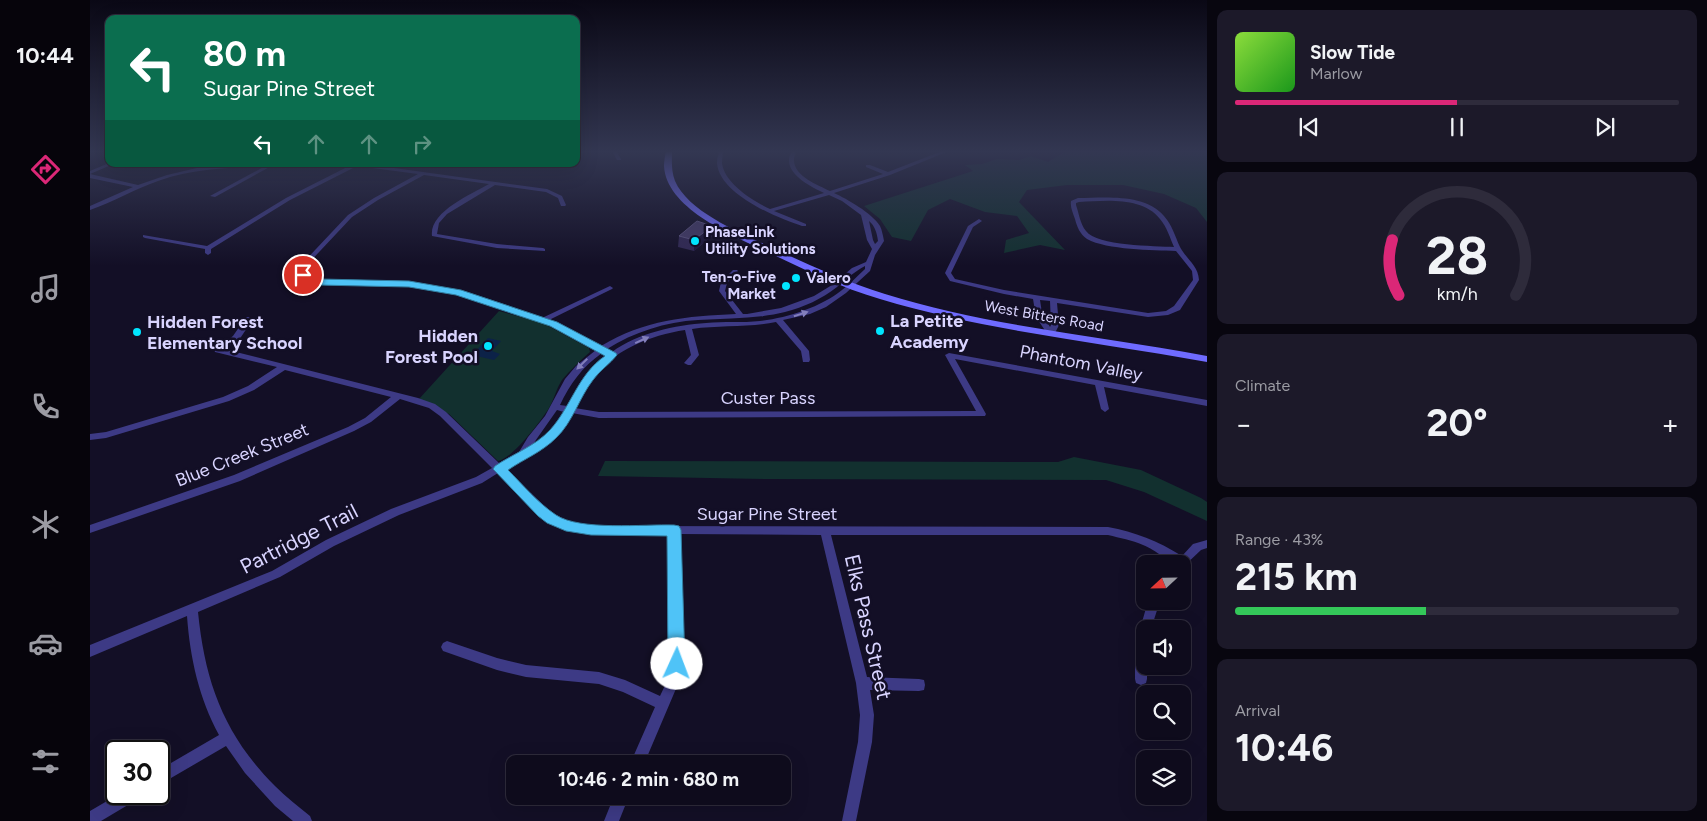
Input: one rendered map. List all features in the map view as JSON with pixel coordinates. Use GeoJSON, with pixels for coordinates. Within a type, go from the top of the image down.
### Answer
{"type":"FeatureCollection","features":[{"type":"Feature","properties":{"kind":"main road","name":"West Bitters Road"},"geometry":{"type":"LineString","coordinates":[[677,189],[696,209],[729,230],[850,286],[934,310],[1051,333],[1207,359]]}},
{"type":"Feature","properties":{"kind":"street"},"geometry":{"type":"LineString","coordinates":[[90,208],[134,189]]}},
{"type":"Feature","properties":{"kind":"street"},"geometry":{"type":"LineString","coordinates":[[213,196],[225,189]]}},
{"type":"Feature","properties":{"kind":"street"},"geometry":{"type":"LineString","coordinates":[[145,236],[208,251],[308,189]]}},
{"type":"Feature","properties":{"kind":"street"},"geometry":{"type":"LineString","coordinates":[[394,189],[350,216],[302,266],[303,275],[318,282],[384,282],[435,287],[458,292],[543,320],[612,355]]}},
{"type":"Feature","properties":{"kind":"street"},"geometry":{"type":"LineString","coordinates":[[484,189],[445,213],[436,223],[434,235],[506,247],[543,250]]}},
{"type":"Feature","properties":{"kind":"street"},"geometry":{"type":"LineString","coordinates":[[534,189],[547,191],[560,197],[563,205]]}},
{"type":"Feature","properties":{"kind":"street"},"geometry":{"type":"LineString","coordinates":[[737,189],[746,197],[770,211],[804,225]]}},
{"type":"Feature","properties":{"kind":"street"},"geometry":{"type":"LineString","coordinates":[[822,189],[848,203],[874,223],[879,232]]}},
{"type":"Feature","properties":{"kind":"street"},"geometry":{"type":"LineString","coordinates":[[770,211],[841,189]]}},
{"type":"Feature","properties":{"kind":"street"},"geometry":{"type":"LineString","coordinates":[[979,222],[971,226],[948,273],[952,280],[1036,298],[1136,314],[1159,314],[1177,308],[1197,278],[1195,271],[1178,249],[1162,216],[1152,209],[1134,202],[1116,200],[1078,200],[1073,202],[1085,235],[1092,240],[1106,243],[1178,249]]}},
{"type":"Feature","properties":{"kind":"street"},"geometry":{"type":"LineString","coordinates":[[864,216],[870,240],[875,248]]}},
{"type":"Feature","properties":{"kind":"street"},"geometry":{"type":"LineString","coordinates":[[867,231],[879,232]]}},
{"type":"Feature","properties":{"kind":"street","name":"Partridge Trail"},"geometry":{"type":"LineString","coordinates":[[90,651],[276,574],[330,543],[395,512],[478,480],[522,454],[537,448],[553,434],[570,410],[588,378],[602,363],[612,355],[647,337],[705,321],[761,323],[779,320],[823,305],[850,286],[868,270],[868,263],[875,248],[881,241],[879,232]]}},
{"type":"Feature","properties":{"kind":"street","name":"Partridge Trail"},"geometry":{"type":"LineString","coordinates":[[522,454],[554,407],[576,370],[600,349],[620,338],[650,327],[772,313],[798,305],[816,297],[839,282],[858,266],[868,263]]}},
{"type":"Feature","properties":{"kind":"street"},"geometry":{"type":"LineString","coordinates":[[735,272],[724,282],[722,291],[741,316]]}},
{"type":"Feature","properties":{"kind":"street"},"geometry":{"type":"LineString","coordinates":[[543,320],[610,288]]}},
{"type":"Feature","properties":{"kind":"street"},"geometry":{"type":"LineString","coordinates":[[1036,298],[1036,307],[1040,321],[1051,333],[1055,325],[1053,300]]}},
{"type":"Feature","properties":{"kind":"street","name":"Sugar Pine Street"},"geometry":{"type":"LineString","coordinates":[[249,319],[236,338],[218,350],[432,406],[443,414],[542,512],[552,520],[570,527],[591,530],[1108,531],[1132,535],[1157,546],[1170,555]]}},
{"type":"Feature","properties":{"kind":"street"},"geometry":{"type":"LineString","coordinates":[[779,320],[805,351],[806,360]]}},
{"type":"Feature","properties":{"kind":"street"},"geometry":{"type":"LineString","coordinates":[[688,327],[692,336],[695,355],[688,363]]}},
{"type":"Feature","properties":{"kind":"street","name":"Phantom Valley"},"geometry":{"type":"LineString","coordinates":[[982,414],[949,355],[1207,403]]}},
{"type":"Feature","properties":{"kind":"street"},"geometry":{"type":"LineString","coordinates":[[90,437],[106,435],[226,399],[251,388],[284,367]]}},
{"type":"Feature","properties":{"kind":"street"},"geometry":{"type":"LineString","coordinates":[[1099,383],[1105,409]]}},
{"type":"Feature","properties":{"kind":"street","name":"Blue Creek Street"},"geometry":{"type":"LineString","coordinates":[[90,529],[237,478],[351,429],[375,416],[398,396]]}},
{"type":"Feature","properties":{"kind":"street","name":"Custer Pass"},"geometry":{"type":"LineString","coordinates":[[554,407],[599,415],[982,414]]}},
{"type":"Feature","properties":{"kind":"street"},"geometry":{"type":"LineString","coordinates":[[641,755],[675,677],[678,652],[674,530]]}},
{"type":"Feature","properties":{"kind":"street","name":"Elks Pass Street"},"geometry":{"type":"LineString","coordinates":[[825,530],[862,683],[867,715],[865,742],[848,821]]}},
{"type":"Feature","properties":{"kind":"street"},"geometry":{"type":"LineString","coordinates":[[1190,555],[1197,547],[1207,544]]}},
{"type":"Feature","properties":{"kind":"street"},"geometry":{"type":"LineString","coordinates":[[192,610],[199,670],[205,692],[228,737],[238,754],[268,790],[305,821]]}},
{"type":"Feature","properties":{"kind":"street"},"geometry":{"type":"LineString","coordinates":[[446,647],[497,664],[526,671],[599,678],[625,686],[664,704]]}},
{"type":"Feature","properties":{"kind":"street"},"geometry":{"type":"LineString","coordinates":[[862,683],[919,684]]}},
{"type":"Feature","properties":{"kind":"street"},"geometry":{"type":"LineString","coordinates":[[170,771],[228,737]]}},
{"type":"Feature","properties":{"kind":"street"},"geometry":{"type":"LineString","coordinates":[[90,819],[114,805]]}},
{"type":"Feature","properties":{"kind":"street"},"geometry":{"type":"LineString","coordinates":[[611,821],[618,805]]}},
{"type":"Feature","properties":{"kind":"green space"},"geometry":{"type":"Polygon","coordinates":[[[916,189],[1032,189],[1027,190],[1019,202],[1065,250],[1040,245],[1004,253],[1006,240],[1029,233],[1017,216],[985,212],[950,199],[928,210],[911,241],[892,237],[880,219],[864,206],[916,189]]]}},
{"type":"Feature","properties":{"kind":"green space"},"geometry":{"type":"Polygon","coordinates":[[[1143,189],[1207,189],[1207,222],[1196,208],[1164,194],[1143,189]]]}},
{"type":"Feature","properties":{"kind":"green space"},"geometry":{"type":"Polygon","coordinates":[[[499,311],[543,323],[589,348],[590,352],[562,380],[549,408],[526,439],[511,454],[498,461],[449,414],[419,399],[499,311]]]}},
{"type":"Feature","properties":{"kind":"green space"},"geometry":{"type":"Polygon","coordinates":[[[1074,457],[1141,470],[1201,498],[1207,502],[1207,521],[1144,492],[1106,480],[768,479],[598,476],[605,461],[1058,462],[1074,457]]]}},
{"type":"Feature","properties":{"kind":"water","name":"Hidden Forest Pool"},"geometry":{"type":"Polygon","coordinates":[[[488,338],[501,341],[492,351],[500,354],[494,360],[472,355],[488,338]]]}},
{"type":"Feature","properties":{"kind":"building"},"geometry":{"type":"Polygon","coordinates":[[[697,221],[712,226],[694,240],[679,236],[697,221]]]}},
{"type":"Feature","properties":{"kind":"place","name":"PhaseLink Utility Solutions"},"geometry":{"type":"Point","coordinates":[695,241]}},
{"type":"Feature","properties":{"kind":"place","name":"Valero"},"geometry":{"type":"Point","coordinates":[796,278]}},
{"type":"Feature","properties":{"kind":"place","name":"Ten-o-Five Market"},"geometry":{"type":"Point","coordinates":[786,286]}},
{"type":"Feature","properties":{"kind":"place","name":"La Petite Academy"},"geometry":{"type":"Point","coordinates":[880,331]}},
{"type":"Feature","properties":{"kind":"place","name":"Hidden Forest Elementary School"},"geometry":{"type":"Point","coordinates":[137,332]}},
{"type":"Feature","properties":{"kind":"place","name":"Hidden Forest Pool"},"geometry":{"type":"Point","coordinates":[488,346]}},
{"type":"Feature","properties":{"kind":"route"},"geometry":{"type":"LineString","coordinates":[[303,275],[318,282],[384,282],[435,287],[458,292],[554,324],[612,355],[588,378],[563,422],[553,434],[537,448],[522,454],[499,469],[542,512],[552,520],[570,527],[591,530],[674,530],[677,664]]}}]}
